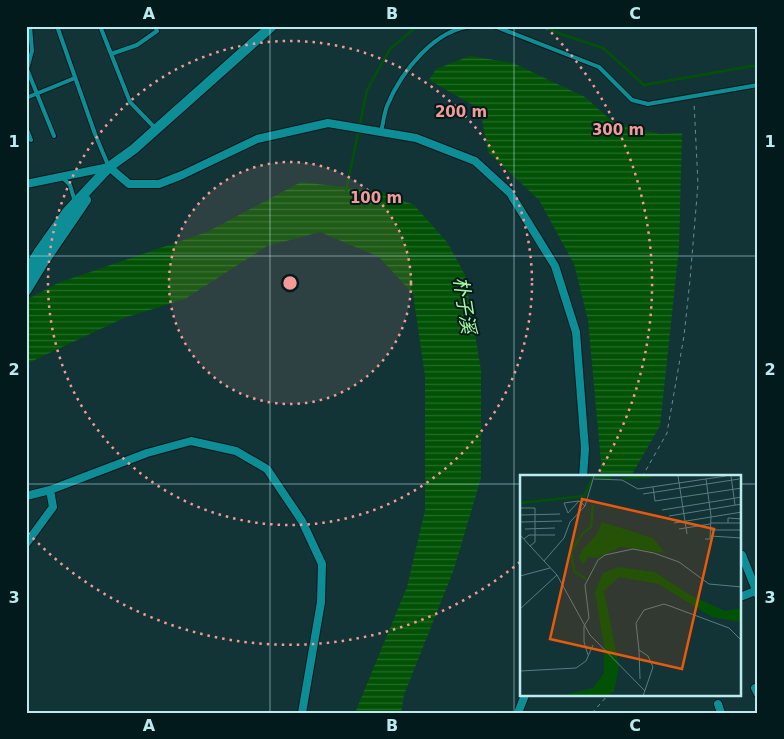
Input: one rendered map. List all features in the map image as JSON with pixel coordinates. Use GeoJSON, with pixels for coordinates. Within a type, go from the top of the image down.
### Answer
{"type":"FeatureCollection","features":[{"type":"Feature","properties":{"kind":"street"},"geometry":{"type":"LineString","coordinates":[[26,273],[38,253],[109,167],[156,130],[272,26]]}},
{"type":"Feature","properties":{"kind":"street"},"geometry":{"type":"LineString","coordinates":[[109,167],[129,184],[159,184],[257,139],[328,123],[416,138],[475,160],[510,193],[554,266],[576,332],[585,449],[583,475]]}},
{"type":"Feature","properties":{"kind":"street"},"geometry":{"type":"LineString","coordinates":[[26,184],[109,167]]}},
{"type":"Feature","properties":{"kind":"street"},"geometry":{"type":"LineString","coordinates":[[26,291],[73,211]]}},
{"type":"Feature","properties":{"kind":"street"},"geometry":{"type":"LineString","coordinates":[[26,496],[50,490],[147,453],[191,441],[236,451],[267,469],[302,521],[322,564],[321,602],[302,713]]}},
{"type":"Feature","properties":{"kind":"street"},"geometry":{"type":"LineString","coordinates":[[26,544],[52,507],[50,490]]}},
{"type":"Feature","properties":{"kind":"street"},"geometry":{"type":"LineString","coordinates":[[742,556],[757,592],[742,596]]}},
{"type":"Feature","properties":{"kind":"street"},"geometry":{"type":"LineString","coordinates":[[518,713],[525,696]]}},
{"type":"Feature","properties":{"kind":"street"},"geometry":{"type":"LineString","coordinates":[[718,704],[720,713]]}},
{"type":"Feature","properties":{"kind":"lane"},"geometry":{"type":"LineString","coordinates":[[30,26],[32,51],[28,69],[54,136]]}},
{"type":"Feature","properties":{"kind":"lane"},"geometry":{"type":"LineString","coordinates":[[57,26],[95,134],[109,167]]}},
{"type":"Feature","properties":{"kind":"lane"},"geometry":{"type":"LineString","coordinates":[[100,26],[130,102],[156,130]]}},
{"type":"Feature","properties":{"kind":"lane"},"geometry":{"type":"LineString","coordinates":[[112,54],[137,45],[156,31],[155,26]]}},
{"type":"Feature","properties":{"kind":"lane"},"geometry":{"type":"LineString","coordinates":[[381,132],[386,107],[400,80],[412,63],[441,36],[474,26]]}},
{"type":"Feature","properties":{"kind":"lane"},"geometry":{"type":"LineString","coordinates":[[494,26],[599,67],[632,100],[648,104],[758,85]]}},
{"type":"Feature","properties":{"kind":"lane"},"geometry":{"type":"LineString","coordinates":[[26,98],[75,78]]}},
{"type":"Feature","properties":{"kind":"lane"},"geometry":{"type":"LineString","coordinates":[[26,126],[31,140]]}},
{"type":"Feature","properties":{"kind":"lane"},"geometry":{"type":"LineString","coordinates":[[61,176],[70,185],[73,211]]}},
{"type":"Feature","properties":{"kind":"path"},"geometry":{"type":"LineString","coordinates":[[643,475],[667,433],[684,336],[698,184],[693,96]]}},
{"type":"Feature","properties":{"kind":"path"},"geometry":{"type":"LineString","coordinates":[[592,713],[607,696]]}},
{"type":"Feature","properties":{"kind":"water"},"geometry":{"type":"Polygon","coordinates":[[[470,56],[513,63],[585,97],[614,123],[660,134],[682,133],[679,248],[660,426],[632,475],[600,475],[601,462],[588,320],[574,264],[539,200],[488,152],[480,109],[429,80],[436,69],[470,56]]]}},
{"type":"Feature","properties":{"kind":"water","name":"朴子溪"},"geometry":{"type":"Polygon","coordinates":[[[301,182],[383,192],[414,205],[447,242],[465,275],[481,370],[481,478],[454,569],[404,695],[401,713],[355,713],[407,587],[425,510],[425,376],[413,294],[379,257],[320,232],[267,246],[185,299],[124,318],[26,364],[26,300],[58,283],[207,232],[301,182]]]}},
{"type":"Feature","properties":{"kind":"waterway"},"geometry":{"type":"LineString","coordinates":[[346,191],[367,90],[390,49],[417,26]]}},
{"type":"Feature","properties":{"kind":"waterway"},"geometry":{"type":"LineString","coordinates":[[543,26],[603,48],[644,85],[758,65]]}}]}
